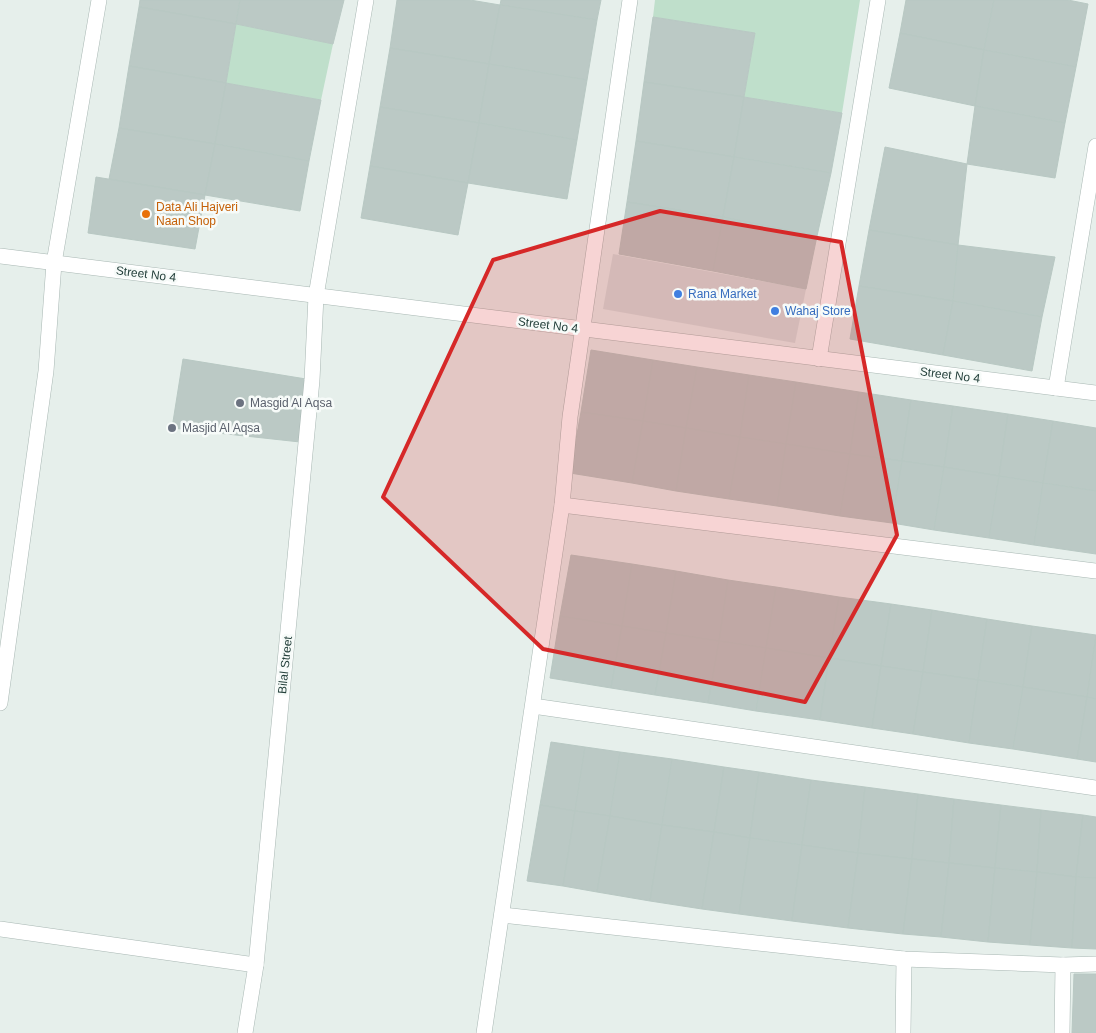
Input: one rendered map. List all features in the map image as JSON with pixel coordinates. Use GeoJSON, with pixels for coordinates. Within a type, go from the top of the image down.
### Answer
{"type":"FeatureCollection","features":[{"type":"Feature","properties":{"kind":"street"},"geometry":{"type":"LineString","coordinates":[[0,703],[46,371],[54,263],[99,0]]}},
{"type":"Feature","properties":{"kind":"street","name":"Bilal Street"},"geometry":{"type":"LineString","coordinates":[[245,1033],[256,965],[312,380],[316,296],[366,0]]}},
{"type":"Feature","properties":{"kind":"street"},"geometry":{"type":"LineString","coordinates":[[484,1033],[562,505],[570,417],[630,0]]}},
{"type":"Feature","properties":{"kind":"street"},"geometry":{"type":"LineString","coordinates":[[819,359],[878,0]]}},
{"type":"Feature","properties":{"kind":"street"},"geometry":{"type":"LineString","coordinates":[[1056,388],[1096,146]]}},
{"type":"Feature","properties":{"kind":"street","name":"Street No 4"},"geometry":{"type":"LineString","coordinates":[[0,256],[1096,393]]}},
{"type":"Feature","properties":{"kind":"street"},"geometry":{"type":"LineString","coordinates":[[562,505],[1096,571]]}},
{"type":"Feature","properties":{"kind":"street"},"geometry":{"type":"LineString","coordinates":[[533,706],[1096,788]]}},
{"type":"Feature","properties":{"kind":"street"},"geometry":{"type":"LineString","coordinates":[[502,915],[904,959],[1062,965],[1096,964]]}},
{"type":"Feature","properties":{"kind":"street"},"geometry":{"type":"LineString","coordinates":[[0,929],[256,965]]}},
{"type":"Feature","properties":{"kind":"street"},"geometry":{"type":"LineString","coordinates":[[903,1033],[904,959]]}},
{"type":"Feature","properties":{"kind":"street"},"geometry":{"type":"LineString","coordinates":[[1062,965],[1062,1033]]}},
{"type":"Feature","properties":{"kind":"highlighted area"},"geometry":{"type":"Polygon","coordinates":[[[660,211],[841,242],[897,535],[805,702],[543,649],[383,497],[493,260],[660,211]]]}},
{"type":"Feature","properties":{"kind":"shaded area","name":"Rana Market"},"geometry":{"type":"Polygon","coordinates":[[[613,254],[806,289],[795,343],[603,309],[613,254]]]}},
{"type":"Feature","properties":{"kind":"green space"},"geometry":{"type":"Polygon","coordinates":[[[655,0],[860,0],[842,113],[744,97],[755,33],[653,17],[655,0]]]}},
{"type":"Feature","properties":{"kind":"green space"},"geometry":{"type":"Polygon","coordinates":[[[236,24],[333,44],[321,100],[226,83],[236,24]]]}},
{"type":"Feature","properties":{"kind":"building"},"geometry":{"type":"Polygon","coordinates":[[[140,0],[240,0],[236,24],[139,7],[140,0]]]}},
{"type":"Feature","properties":{"kind":"building"},"geometry":{"type":"Polygon","coordinates":[[[240,0],[344,0],[333,44],[236,24],[240,0]]]}},
{"type":"Feature","properties":{"kind":"building"},"geometry":{"type":"Polygon","coordinates":[[[397,0],[470,0],[500,5],[489,64],[390,48],[397,0]]]}},
{"type":"Feature","properties":{"kind":"building"},"geometry":{"type":"Polygon","coordinates":[[[501,0],[601,0],[597,20],[500,5],[501,0]]]}},
{"type":"Feature","properties":{"kind":"building"},"geometry":{"type":"Polygon","coordinates":[[[906,0],[994,0],[984,50],[900,33],[906,0]]]}},
{"type":"Feature","properties":{"kind":"building"},"geometry":{"type":"Polygon","coordinates":[[[994,0],[1068,0],[1088,4],[1076,67],[984,50],[994,0]]]}},
{"type":"Feature","properties":{"kind":"building"},"geometry":{"type":"Polygon","coordinates":[[[500,5],[597,20],[587,80],[489,64],[500,5]]]}},
{"type":"Feature","properties":{"kind":"building"},"geometry":{"type":"Polygon","coordinates":[[[139,7],[236,24],[226,83],[129,66],[139,7]]]}},
{"type":"Feature","properties":{"kind":"building"},"geometry":{"type":"Polygon","coordinates":[[[653,17],[755,33],[744,97],[644,82],[653,17]]]}},
{"type":"Feature","properties":{"kind":"building"},"geometry":{"type":"Polygon","coordinates":[[[900,33],[984,50],[975,106],[889,88],[900,33]]]}},
{"type":"Feature","properties":{"kind":"building"},"geometry":{"type":"Polygon","coordinates":[[[390,48],[489,64],[479,123],[380,107],[390,48]]]}},
{"type":"Feature","properties":{"kind":"building"},"geometry":{"type":"Polygon","coordinates":[[[984,50],[1076,67],[1065,123],[975,106],[984,50]]]}},
{"type":"Feature","properties":{"kind":"building"},"geometry":{"type":"Polygon","coordinates":[[[489,64],[587,80],[577,140],[479,123],[489,64]]]}},
{"type":"Feature","properties":{"kind":"building"},"geometry":{"type":"Polygon","coordinates":[[[129,66],[226,83],[215,144],[119,128],[129,66]]]}},
{"type":"Feature","properties":{"kind":"building"},"geometry":{"type":"Polygon","coordinates":[[[644,82],[744,97],[734,157],[636,141],[644,82]]]}},
{"type":"Feature","properties":{"kind":"building"},"geometry":{"type":"Polygon","coordinates":[[[226,83],[321,100],[309,161],[215,144],[226,83]]]}},
{"type":"Feature","properties":{"kind":"building"},"geometry":{"type":"Polygon","coordinates":[[[744,97],[842,113],[831,173],[734,157],[744,97]]]}},
{"type":"Feature","properties":{"kind":"building"},"geometry":{"type":"Polygon","coordinates":[[[975,106],[1065,123],[1055,178],[967,164],[975,106]]]}},
{"type":"Feature","properties":{"kind":"building"},"geometry":{"type":"Polygon","coordinates":[[[380,107],[479,123],[468,183],[370,166],[380,107]]]}},
{"type":"Feature","properties":{"kind":"building"},"geometry":{"type":"Polygon","coordinates":[[[479,123],[577,140],[567,199],[468,183],[479,123]]]}},
{"type":"Feature","properties":{"kind":"building"},"geometry":{"type":"Polygon","coordinates":[[[119,128],[215,144],[205,195],[109,179],[119,128]]]}},
{"type":"Feature","properties":{"kind":"building"},"geometry":{"type":"Polygon","coordinates":[[[636,141],[734,157],[723,217],[627,202],[636,141]]]}},
{"type":"Feature","properties":{"kind":"building"},"geometry":{"type":"Polygon","coordinates":[[[215,144],[309,161],[300,211],[205,195],[215,144]]]}},
{"type":"Feature","properties":{"kind":"building"},"geometry":{"type":"Polygon","coordinates":[[[885,147],[967,164],[958,245],[869,230],[885,147]]]}},
{"type":"Feature","properties":{"kind":"building"},"geometry":{"type":"Polygon","coordinates":[[[734,157],[831,173],[817,236],[723,217],[734,157]]]}},
{"type":"Feature","properties":{"kind":"building"},"geometry":{"type":"Polygon","coordinates":[[[370,166],[468,183],[458,235],[361,218],[370,166]]]}},
{"type":"Feature","properties":{"kind":"building","name":"Data Ali Hajveri Naan Shop"},"geometry":{"type":"Polygon","coordinates":[[[96,177],[205,195],[195,249],[88,233],[96,177]]]}},
{"type":"Feature","properties":{"kind":"building"},"geometry":{"type":"Polygon","coordinates":[[[627,202],[723,217],[713,271],[619,254],[627,202]]]}},
{"type":"Feature","properties":{"kind":"building"},"geometry":{"type":"Polygon","coordinates":[[[723,217],[817,236],[806,289],[713,271],[723,217]]]}},
{"type":"Feature","properties":{"kind":"building"},"geometry":{"type":"Polygon","coordinates":[[[869,230],[958,245],[953,301],[859,286],[869,230]]]}},
{"type":"Feature","properties":{"kind":"building"},"geometry":{"type":"Polygon","coordinates":[[[958,245],[1055,257],[1042,317],[953,301],[958,245]]]}},
{"type":"Feature","properties":{"kind":"building"},"geometry":{"type":"Polygon","coordinates":[[[859,286],[953,301],[943,355],[850,339],[859,286]]]}},
{"type":"Feature","properties":{"kind":"building"},"geometry":{"type":"Polygon","coordinates":[[[953,301],[1042,317],[1032,371],[943,355],[953,301]]]}},
{"type":"Feature","properties":{"kind":"building"},"geometry":{"type":"Polygon","coordinates":[[[591,350],[653,360],[643,421],[581,412],[591,350]]]}},
{"type":"Feature","properties":{"kind":"building","name":"Masgid Al Aqsa"},"geometry":{"type":"Polygon","coordinates":[[[183,359],[306,379],[300,442],[172,428],[183,359]]]}},
{"type":"Feature","properties":{"kind":"building"},"geometry":{"type":"Polygon","coordinates":[[[653,360],[697,367],[686,428],[643,421],[653,360]]]}},
{"type":"Feature","properties":{"kind":"building"},"geometry":{"type":"Polygon","coordinates":[[[697,367],[749,375],[740,437],[686,428],[697,367]]]}},
{"type":"Feature","properties":{"kind":"building"},"geometry":{"type":"Polygon","coordinates":[[[749,375],[796,382],[786,444],[740,437],[749,375]]]}},
{"type":"Feature","properties":{"kind":"building"},"geometry":{"type":"Polygon","coordinates":[[[796,382],[859,392],[850,454],[786,444],[796,382]]]}},
{"type":"Feature","properties":{"kind":"building"},"geometry":{"type":"Polygon","coordinates":[[[859,392],[911,400],[902,461],[850,454],[859,392]]]}},
{"type":"Feature","properties":{"kind":"building"},"geometry":{"type":"Polygon","coordinates":[[[911,400],[953,406],[944,467],[902,461],[911,400]]]}},
{"type":"Feature","properties":{"kind":"building"},"geometry":{"type":"Polygon","coordinates":[[[953,406],[1008,414],[999,476],[944,467],[953,406]]]}},
{"type":"Feature","properties":{"kind":"building"},"geometry":{"type":"Polygon","coordinates":[[[581,412],[643,421],[632,483],[570,473],[581,412]]]}},
{"type":"Feature","properties":{"kind":"building"},"geometry":{"type":"Polygon","coordinates":[[[1008,414],[1053,421],[1043,483],[999,476],[1008,414]]]}},
{"type":"Feature","properties":{"kind":"building"},"geometry":{"type":"Polygon","coordinates":[[[643,421],[686,428],[676,491],[632,483],[643,421]]]}},
{"type":"Feature","properties":{"kind":"building"},"geometry":{"type":"Polygon","coordinates":[[[1053,421],[1096,428],[1096,491],[1043,483],[1053,421]]]}},
{"type":"Feature","properties":{"kind":"building"},"geometry":{"type":"Polygon","coordinates":[[[686,428],[740,437],[729,499],[676,491],[686,428]]]}},
{"type":"Feature","properties":{"kind":"building"},"geometry":{"type":"Polygon","coordinates":[[[740,437],[786,444],[777,506],[729,499],[740,437]]]}},
{"type":"Feature","properties":{"kind":"building"},"geometry":{"type":"Polygon","coordinates":[[[786,444],[850,454],[840,516],[777,506],[786,444]]]}},
{"type":"Feature","properties":{"kind":"building"},"geometry":{"type":"Polygon","coordinates":[[[850,454],[902,461],[892,523],[840,516],[850,454]]]}},
{"type":"Feature","properties":{"kind":"building"},"geometry":{"type":"Polygon","coordinates":[[[902,461],[944,467],[934,530],[892,523],[902,461]]]}},
{"type":"Feature","properties":{"kind":"building"},"geometry":{"type":"Polygon","coordinates":[[[944,467],[999,476],[989,538],[934,530],[944,467]]]}},
{"type":"Feature","properties":{"kind":"building"},"geometry":{"type":"Polygon","coordinates":[[[999,476],[1043,483],[1034,545],[989,538],[999,476]]]}},
{"type":"Feature","properties":{"kind":"building"},"geometry":{"type":"Polygon","coordinates":[[[1043,483],[1096,491],[1096,554],[1034,545],[1043,483]]]}},
{"type":"Feature","properties":{"kind":"building"},"geometry":{"type":"Polygon","coordinates":[[[571,555],[632,564],[622,626],[560,616],[571,555]]]}},
{"type":"Feature","properties":{"kind":"building"},"geometry":{"type":"Polygon","coordinates":[[[632,564],[676,571],[666,633],[622,626],[632,564]]]}},
{"type":"Feature","properties":{"kind":"building"},"geometry":{"type":"Polygon","coordinates":[[[676,571],[728,580],[719,641],[666,633],[676,571]]]}},
{"type":"Feature","properties":{"kind":"building"},"geometry":{"type":"Polygon","coordinates":[[[728,580],[776,587],[766,648],[719,641],[728,580]]]}},
{"type":"Feature","properties":{"kind":"building"},"geometry":{"type":"Polygon","coordinates":[[[776,587],[839,597],[829,658],[766,648],[776,587]]]}},
{"type":"Feature","properties":{"kind":"building"},"geometry":{"type":"Polygon","coordinates":[[[839,597],[891,604],[881,666],[829,658],[839,597]]]}},
{"type":"Feature","properties":{"kind":"building"},"geometry":{"type":"Polygon","coordinates":[[[891,604],[932,610],[923,672],[881,666],[891,604]]]}},
{"type":"Feature","properties":{"kind":"building"},"geometry":{"type":"Polygon","coordinates":[[[932,610],[987,619],[978,680],[923,672],[932,610]]]}},
{"type":"Feature","properties":{"kind":"building"},"geometry":{"type":"Polygon","coordinates":[[[560,616],[622,626],[611,688],[550,678],[560,616]]]}},
{"type":"Feature","properties":{"kind":"building"},"geometry":{"type":"Polygon","coordinates":[[[987,619],[1032,626],[1023,687],[978,680],[987,619]]]}},
{"type":"Feature","properties":{"kind":"building"},"geometry":{"type":"Polygon","coordinates":[[[622,626],[666,633],[655,695],[611,688],[622,626]]]}},
{"type":"Feature","properties":{"kind":"building"},"geometry":{"type":"Polygon","coordinates":[[[1032,626],[1096,635],[1087,697],[1023,687],[1032,626]]]}},
{"type":"Feature","properties":{"kind":"building"},"geometry":{"type":"Polygon","coordinates":[[[666,633],[719,641],[708,703],[655,695],[666,633]]]}},
{"type":"Feature","properties":{"kind":"building"},"geometry":{"type":"Polygon","coordinates":[[[1096,636],[1096,699],[1087,697],[1096,636]]]}},
{"type":"Feature","properties":{"kind":"building"},"geometry":{"type":"Polygon","coordinates":[[[719,641],[766,648],[756,711],[708,703],[719,641]]]}},
{"type":"Feature","properties":{"kind":"building"},"geometry":{"type":"Polygon","coordinates":[[[766,648],[829,658],[820,720],[756,711],[766,648]]]}},
{"type":"Feature","properties":{"kind":"building"},"geometry":{"type":"Polygon","coordinates":[[[829,658],[881,666],[872,728],[820,720],[829,658]]]}},
{"type":"Feature","properties":{"kind":"building"},"geometry":{"type":"Polygon","coordinates":[[[881,666],[923,672],[913,734],[872,728],[881,666]]]}},
{"type":"Feature","properties":{"kind":"building"},"geometry":{"type":"Polygon","coordinates":[[[923,672],[978,680],[969,743],[913,734],[923,672]]]}},
{"type":"Feature","properties":{"kind":"building"},"geometry":{"type":"Polygon","coordinates":[[[978,680],[1023,687],[1013,749],[969,743],[978,680]]]}},
{"type":"Feature","properties":{"kind":"building"},"geometry":{"type":"Polygon","coordinates":[[[1023,687],[1087,697],[1077,759],[1013,749],[1023,687]]]}},
{"type":"Feature","properties":{"kind":"building"},"geometry":{"type":"Polygon","coordinates":[[[1087,697],[1096,699],[1096,762],[1077,759],[1087,697]]]}},
{"type":"Feature","properties":{"kind":"building"},"geometry":{"type":"Polygon","coordinates":[[[551,742],[585,747],[575,811],[540,805],[551,742]]]}},
{"type":"Feature","properties":{"kind":"building"},"geometry":{"type":"Polygon","coordinates":[[[585,747],[620,752],[610,816],[575,811],[585,747]]]}},
{"type":"Feature","properties":{"kind":"building"},"geometry":{"type":"Polygon","coordinates":[[[620,752],[672,759],[662,825],[610,816],[620,752]]]}},
{"type":"Feature","properties":{"kind":"building"},"geometry":{"type":"Polygon","coordinates":[[[672,759],[724,767],[714,832],[662,825],[672,759]]]}},
{"type":"Feature","properties":{"kind":"building"},"geometry":{"type":"Polygon","coordinates":[[[724,767],[759,772],[750,838],[714,832],[724,767]]]}},
{"type":"Feature","properties":{"kind":"building"},"geometry":{"type":"Polygon","coordinates":[[[759,772],[811,780],[802,845],[750,838],[759,772]]]}},
{"type":"Feature","properties":{"kind":"building"},"geometry":{"type":"Polygon","coordinates":[[[811,780],[865,787],[858,853],[802,845],[811,780]]]}},
{"type":"Feature","properties":{"kind":"building"},"geometry":{"type":"Polygon","coordinates":[[[865,787],[918,794],[912,859],[858,853],[865,787]]]}},
{"type":"Feature","properties":{"kind":"building"},"geometry":{"type":"Polygon","coordinates":[[[918,794],[954,799],[949,863],[912,859],[918,794]]]}},
{"type":"Feature","properties":{"kind":"building"},"geometry":{"type":"Polygon","coordinates":[[[954,799],[1001,805],[995,868],[949,863],[954,799]]]}},
{"type":"Feature","properties":{"kind":"building"},"geometry":{"type":"Polygon","coordinates":[[[540,805],[575,811],[563,886],[527,881],[540,805]]]}},
{"type":"Feature","properties":{"kind":"building"},"geometry":{"type":"Polygon","coordinates":[[[1001,805],[1041,810],[1037,872],[995,868],[1001,805]]]}},
{"type":"Feature","properties":{"kind":"building"},"geometry":{"type":"Polygon","coordinates":[[[1041,810],[1083,815],[1076,877],[1037,872],[1041,810]]]}},
{"type":"Feature","properties":{"kind":"building"},"geometry":{"type":"Polygon","coordinates":[[[575,811],[610,816],[597,892],[563,886],[575,811]]]}},
{"type":"Feature","properties":{"kind":"building"},"geometry":{"type":"Polygon","coordinates":[[[1083,815],[1096,817],[1096,878],[1076,877],[1083,815]]]}},
{"type":"Feature","properties":{"kind":"building"},"geometry":{"type":"Polygon","coordinates":[[[610,816],[662,825],[650,901],[597,892],[610,816]]]}},
{"type":"Feature","properties":{"kind":"building"},"geometry":{"type":"Polygon","coordinates":[[[662,825],[714,832],[702,909],[650,901],[662,825]]]}},
{"type":"Feature","properties":{"kind":"building"},"geometry":{"type":"Polygon","coordinates":[[[714,832],[750,838],[739,914],[702,909],[714,832]]]}},
{"type":"Feature","properties":{"kind":"building"},"geometry":{"type":"Polygon","coordinates":[[[750,838],[802,845],[792,921],[739,914],[750,838]]]}},
{"type":"Feature","properties":{"kind":"building"},"geometry":{"type":"Polygon","coordinates":[[[802,845],[858,853],[848,928],[792,921],[802,845]]]}},
{"type":"Feature","properties":{"kind":"building"},"geometry":{"type":"Polygon","coordinates":[[[858,853],[912,859],[903,934],[848,928],[858,853]]]}},
{"type":"Feature","properties":{"kind":"building"},"geometry":{"type":"Polygon","coordinates":[[[912,859],[949,863],[941,937],[903,934],[912,859]]]}},
{"type":"Feature","properties":{"kind":"building"},"geometry":{"type":"Polygon","coordinates":[[[949,863],[995,868],[988,942],[941,937],[949,863]]]}},
{"type":"Feature","properties":{"kind":"building"},"geometry":{"type":"Polygon","coordinates":[[[995,868],[1037,872],[1030,945],[988,942],[995,868]]]}},
{"type":"Feature","properties":{"kind":"building"},"geometry":{"type":"Polygon","coordinates":[[[1037,872],[1076,877],[1072,948],[1030,945],[1037,872]]]}},
{"type":"Feature","properties":{"kind":"building"},"geometry":{"type":"Polygon","coordinates":[[[1076,877],[1096,878],[1096,949],[1072,948],[1076,877]]]}},
{"type":"Feature","properties":{"kind":"building"},"geometry":{"type":"Polygon","coordinates":[[[1074,974],[1096,974],[1096,1033],[1072,1033],[1074,974]]]}},
{"type":"Feature","properties":{"kind":"place","name":"Data Ali Hajveri Naan Shop"},"geometry":{"type":"Point","coordinates":[146,214]}},
{"type":"Feature","properties":{"kind":"place","name":"Rana Market"},"geometry":{"type":"Point","coordinates":[678,294]}},
{"type":"Feature","properties":{"kind":"place","name":"Wahaj Store"},"geometry":{"type":"Point","coordinates":[775,311]}},
{"type":"Feature","properties":{"kind":"place","name":"Masgid Al Aqsa"},"geometry":{"type":"Point","coordinates":[240,403]}},
{"type":"Feature","properties":{"kind":"place","name":"Masjid Al Aqsa"},"geometry":{"type":"Point","coordinates":[172,428]}}]}
